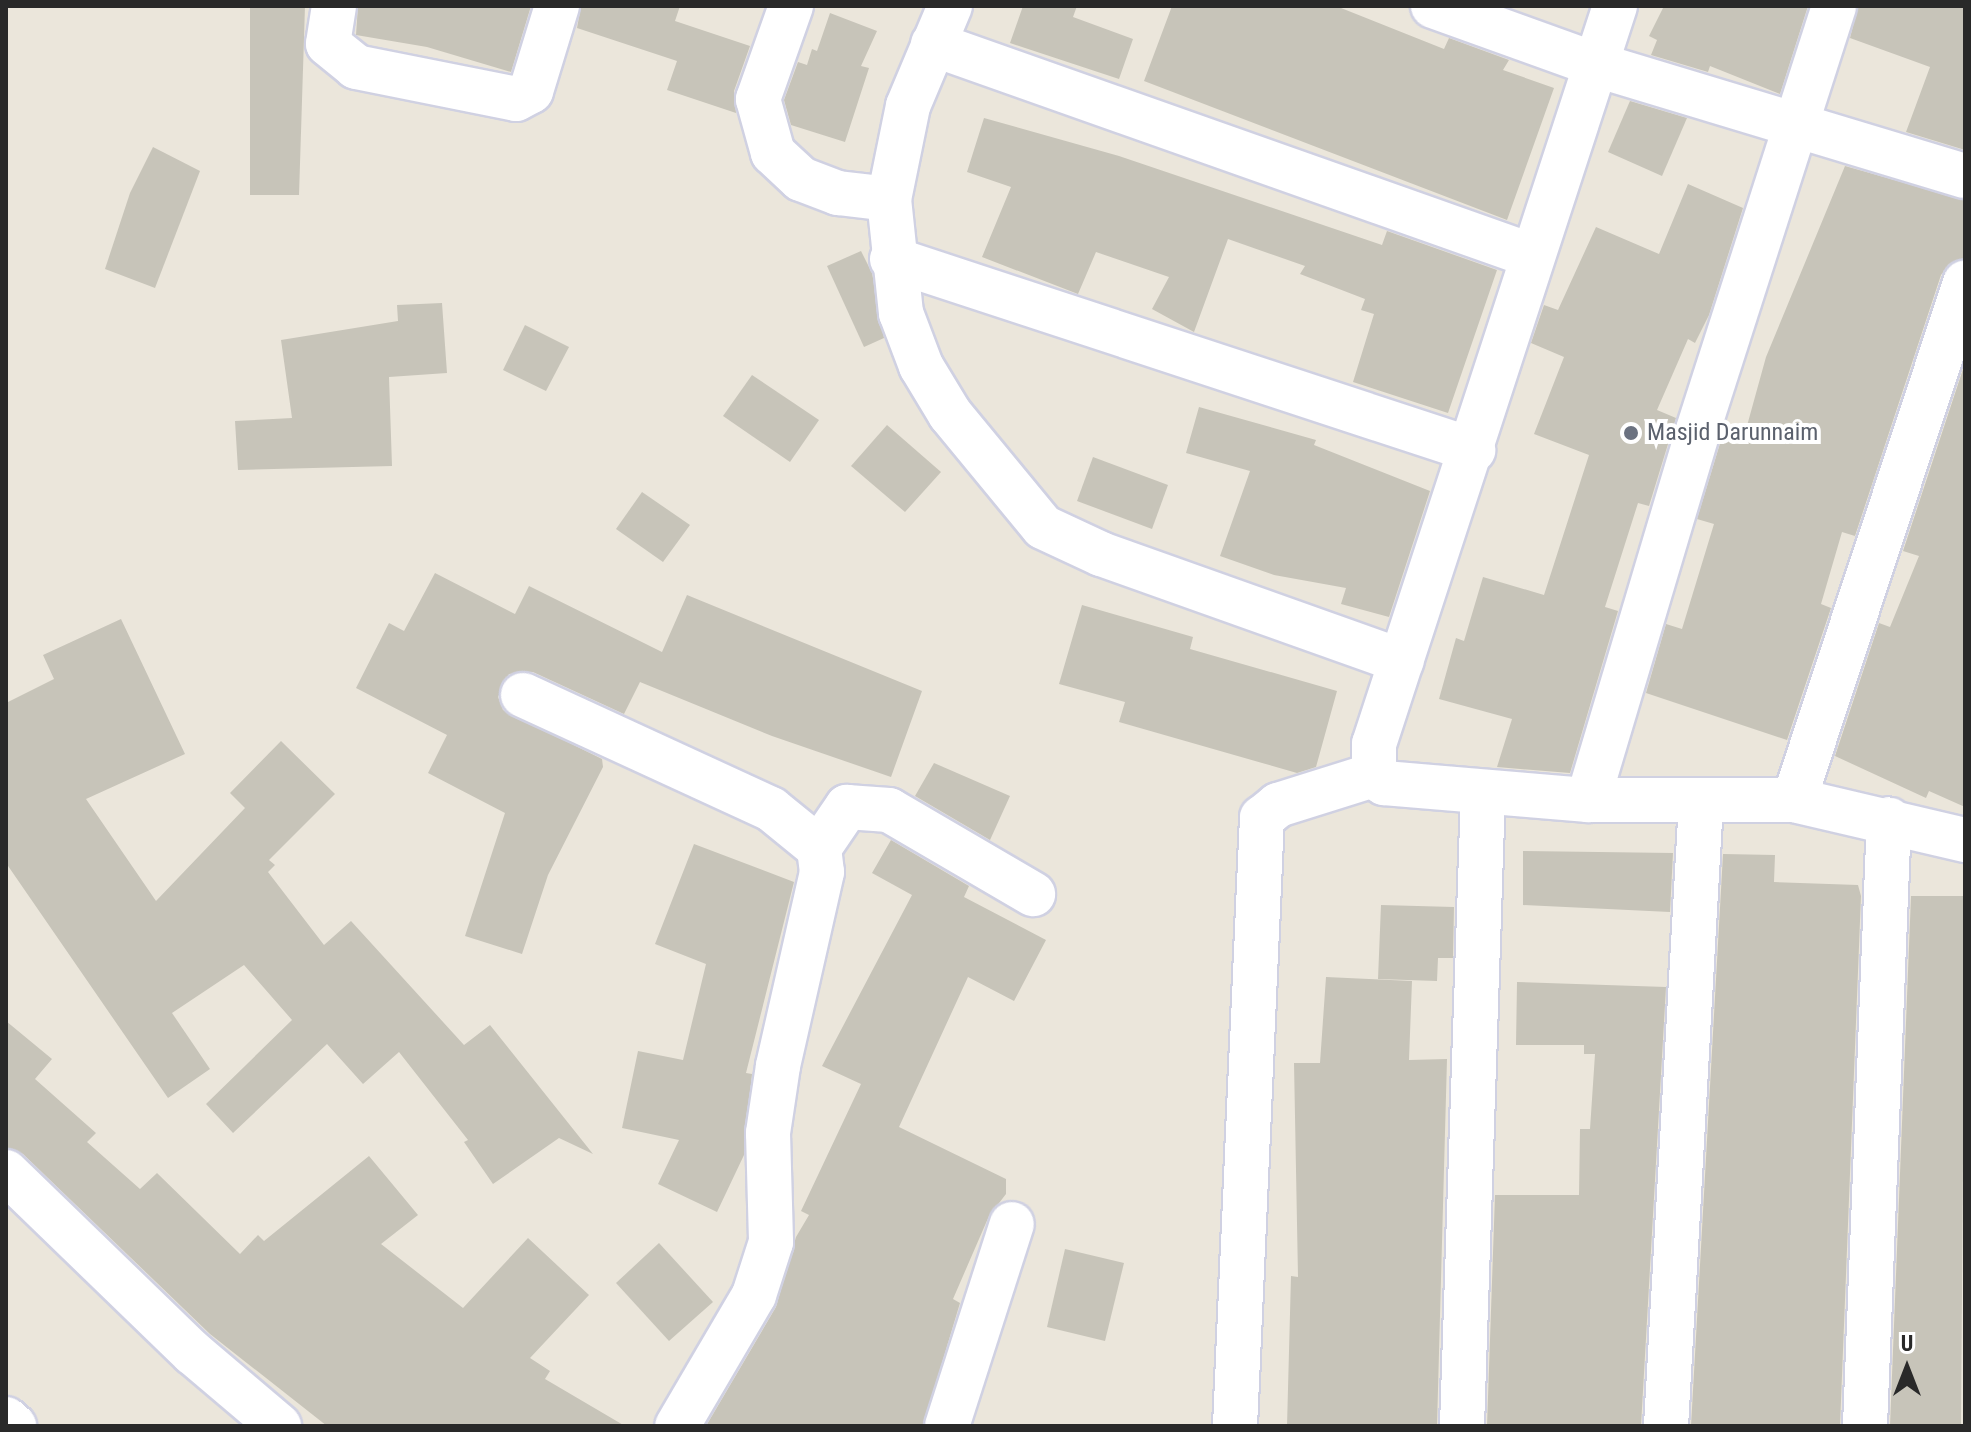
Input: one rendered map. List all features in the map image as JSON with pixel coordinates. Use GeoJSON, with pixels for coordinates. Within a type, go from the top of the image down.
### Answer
{"type":"FeatureCollection","features":[{"type":"Feature","properties":{"kind":"street"},"geometry":{"type":"LineString","coordinates":[[334,6],[328,44],[356,67],[516,99],[531,91],[557,6]]}},
{"type":"Feature","properties":{"kind":"street"},"geometry":{"type":"LineString","coordinates":[[791,6],[758,99],[773,153],[801,179],[838,193],[889,199]]}},
{"type":"Feature","properties":{"kind":"street"},"geometry":{"type":"LineString","coordinates":[[1433,6],[1597,65],[1965,176]]}},
{"type":"Feature","properties":{"kind":"street"},"geometry":{"type":"LineString","coordinates":[[1374,775],[1374,744],[1473,450],[1530,255],[1615,6]]}},
{"type":"Feature","properties":{"kind":"street"},"geometry":{"type":"LineString","coordinates":[[1588,800],[1795,123],[1834,6]]}},
{"type":"Feature","properties":{"kind":"street"},"geometry":{"type":"LineString","coordinates":[[1402,661],[1101,554],[1043,527],[950,414],[921,366],[901,313],[892,259],[889,199],[908,106],[941,25],[1530,255]]}},
{"type":"Feature","properties":{"kind":"street"},"geometry":{"type":"LineString","coordinates":[[892,259],[1473,450]]}},
{"type":"Feature","properties":{"kind":"street"},"geometry":{"type":"LineString","coordinates":[[1794,800],[1965,283]]}},
{"type":"Feature","properties":{"kind":"street"},"geometry":{"type":"LineString","coordinates":[[523,695],[771,809],[819,848]]}},
{"type":"Feature","properties":{"kind":"street"},"geometry":{"type":"LineString","coordinates":[[1374,775],[1384,783],[1483,794],[1588,800],[1794,800],[1889,819],[1965,840]]}},
{"type":"Feature","properties":{"kind":"street"},"geometry":{"type":"LineString","coordinates":[[1235,1426],[1262,818],[1278,805],[1374,775]]}},
{"type":"Feature","properties":{"kind":"street"},"geometry":{"type":"LineString","coordinates":[[1462,1426],[1483,794]]}},
{"type":"Feature","properties":{"kind":"street"},"geometry":{"type":"LineString","coordinates":[[1666,1426],[1701,802]]}},
{"type":"Feature","properties":{"kind":"street"},"geometry":{"type":"LineString","coordinates":[[677,1426],[754,1295],[771,1242],[768,1133],[781,1051],[822,872],[819,848],[847,807],[889,810],[1033,894]]}},
{"type":"Feature","properties":{"kind":"street"},"geometry":{"type":"LineString","coordinates":[[1865,1426],[1889,819]]}},
{"type":"Feature","properties":{"kind":"street"},"geometry":{"type":"LineString","coordinates":[[6,1172],[193,1353],[276,1425]]}},
{"type":"Feature","properties":{"kind":"street"},"geometry":{"type":"LineString","coordinates":[[947,1426],[1012,1224]]}},
{"type":"Feature","properties":{"kind":"street"},"geometry":{"type":"LineString","coordinates":[[6,1419],[14,1426]]}},
{"type":"Feature","properties":{"kind":"building"},"geometry":{"type":"Polygon","coordinates":[[[250,6],[305,6],[299,195],[250,195],[250,6]]]}},
{"type":"Feature","properties":{"kind":"building"},"geometry":{"type":"Polygon","coordinates":[[[358,6],[531,6],[511,72],[427,47],[356,35],[358,6]]]}},
{"type":"Feature","properties":{"kind":"building"},"geometry":{"type":"Polygon","coordinates":[[[581,6],[680,6],[675,21],[750,46],[734,91],[736,113],[667,90],[677,61],[577,28],[581,6]]]}},
{"type":"Feature","properties":{"kind":"building"},"geometry":{"type":"Polygon","coordinates":[[[1023,6],[1077,6],[1073,17],[1133,39],[1119,79],[1010,43],[1023,6]]]}},
{"type":"Feature","properties":{"kind":"building"},"geometry":{"type":"Polygon","coordinates":[[[1172,6],[1336,6],[1444,49],[1449,38],[1509,60],[1503,70],[1554,88],[1507,220],[1144,81],[1172,6]]]}},
{"type":"Feature","properties":{"kind":"building"},"geometry":{"type":"Polygon","coordinates":[[[1664,6],[1808,6],[1780,94],[1710,66],[1708,72],[1651,55],[1657,40],[1649,36],[1664,6]]]}},
{"type":"Feature","properties":{"kind":"building"},"geometry":{"type":"Polygon","coordinates":[[[1858,6],[1965,6],[1965,150],[1906,132],[1930,67],[1850,38],[1858,6]]]}},
{"type":"Feature","properties":{"kind":"building"},"geometry":{"type":"Polygon","coordinates":[[[830,13],[877,31],[861,66],[869,68],[845,142],[791,125],[784,100],[798,62],[807,65],[812,49],[817,51],[830,13]]]}},
{"type":"Feature","properties":{"kind":"building"},"geometry":{"type":"Polygon","coordinates":[[[1630,101],[1687,118],[1662,176],[1608,152],[1630,101]]]}},
{"type":"Feature","properties":{"kind":"building"},"geometry":{"type":"Polygon","coordinates":[[[984,118],[1119,156],[1382,245],[1387,231],[1497,270],[1448,413],[1353,382],[1374,314],[1361,310],[1365,299],[1300,274],[1305,266],[1228,239],[1194,332],[1152,309],[1169,277],[1096,252],[1078,294],[982,257],[1011,187],[967,172],[984,118]]]}},
{"type":"Feature","properties":{"kind":"building"},"geometry":{"type":"Polygon","coordinates":[[[153,147],[200,171],[155,288],[105,269],[130,193],[153,147]]]}},
{"type":"Feature","properties":{"kind":"building"},"geometry":{"type":"Polygon","coordinates":[[[1845,166],[1965,200],[1965,259],[1949,264],[1941,275],[1855,536],[1842,532],[1821,604],[1831,608],[1787,740],[1646,693],[1666,624],[1682,629],[1714,524],[1697,519],[1722,437],[1735,442],[1739,431],[1745,433],[1766,357],[1845,166]]]}},
{"type":"Feature","properties":{"kind":"building"},"geometry":{"type":"Polygon","coordinates":[[[1688,184],[1743,208],[1709,315],[1695,343],[1688,339],[1657,410],[1676,418],[1649,506],[1638,503],[1605,607],[1618,611],[1570,773],[1497,767],[1512,719],[1439,699],[1456,638],[1464,641],[1483,577],[1544,595],[1589,455],[1534,434],[1564,357],[1531,343],[1544,305],[1558,310],[1596,227],[1659,254],[1688,184]]]}},
{"type":"Feature","properties":{"kind":"building"},"geometry":{"type":"Polygon","coordinates":[[[861,251],[872,273],[884,338],[864,347],[827,266],[861,251]]]}},
{"type":"Feature","properties":{"kind":"building"},"geometry":{"type":"Polygon","coordinates":[[[442,303],[447,373],[389,377],[392,466],[238,470],[235,421],[292,418],[281,340],[398,321],[397,305],[442,303]]]}},
{"type":"Feature","properties":{"kind":"building"},"geometry":{"type":"Polygon","coordinates":[[[525,325],[569,347],[546,391],[503,370],[525,325]]]}},
{"type":"Feature","properties":{"kind":"building"},"geometry":{"type":"Polygon","coordinates":[[[1965,363],[1965,807],[1929,791],[1926,798],[1835,756],[1879,623],[1890,627],[1919,556],[1903,551],[1965,363]]]}},
{"type":"Feature","properties":{"kind":"building"},"geometry":{"type":"Polygon","coordinates":[[[752,375],[819,420],[790,462],[723,416],[752,375]]]}},
{"type":"Feature","properties":{"kind":"building"},"geometry":{"type":"Polygon","coordinates":[[[1199,407],[1316,440],[1314,445],[1430,491],[1389,617],[1341,604],[1346,588],[1274,575],[1220,556],[1250,471],[1186,453],[1199,407]]]}},
{"type":"Feature","properties":{"kind":"building"},"geometry":{"type":"Polygon","coordinates":[[[887,425],[941,472],[905,512],[851,466],[887,425]]]}},
{"type":"Feature","properties":{"kind":"building"},"geometry":{"type":"Polygon","coordinates":[[[1093,457],[1168,485],[1152,529],[1077,501],[1093,457]]]}},
{"type":"Feature","properties":{"kind":"building"},"geometry":{"type":"Polygon","coordinates":[[[642,492],[690,525],[663,562],[616,529],[642,492]]]}},
{"type":"Feature","properties":{"kind":"building"},"geometry":{"type":"Polygon","coordinates":[[[435,573],[515,614],[529,586],[662,652],[687,595],[922,691],[891,777],[772,736],[640,682],[624,714],[533,672],[509,674],[498,697],[503,710],[602,759],[603,767],[548,875],[522,954],[465,936],[505,813],[428,773],[447,735],[356,688],[389,623],[404,631],[435,573]]]}},
{"type":"Feature","properties":{"kind":"building"},"geometry":{"type":"Polygon","coordinates":[[[1082,605],[1193,637],[1190,649],[1337,691],[1316,767],[1297,773],[1119,722],[1125,702],[1059,684],[1082,605]]]}},
{"type":"Feature","properties":{"kind":"building"},"geometry":{"type":"Polygon","coordinates":[[[121,619],[185,754],[86,799],[156,901],[245,808],[230,793],[281,741],[335,794],[269,860],[275,865],[268,872],[324,945],[351,921],[464,1045],[490,1025],[593,1154],[559,1138],[493,1184],[464,1142],[468,1140],[399,1052],[363,1084],[327,1044],[233,1133],[206,1104],[292,1020],[244,965],[172,1013],[210,1069],[168,1098],[6,863],[6,703],[54,679],[43,655],[121,619]]]}},
{"type":"Feature","properties":{"kind":"building"},"geometry":{"type":"Polygon","coordinates":[[[934,763],[1010,796],[990,840],[915,796],[934,763]]]}},
{"type":"Feature","properties":{"kind":"building"},"geometry":{"type":"Polygon","coordinates":[[[891,840],[969,886],[964,897],[1046,940],[1014,1001],[968,977],[899,1127],[1006,1179],[1006,1194],[989,1216],[953,1299],[960,1303],[923,1426],[706,1426],[776,1307],[796,1237],[809,1215],[801,1211],[861,1084],[822,1066],[912,895],[872,873],[891,840]]]}},
{"type":"Feature","properties":{"kind":"building"},"geometry":{"type":"Polygon","coordinates":[[[694,844],[794,882],[746,1073],[752,1074],[744,1155],[717,1212],[658,1184],[679,1140],[622,1128],[638,1051],[683,1060],[706,964],[655,944],[694,844]]]}},
{"type":"Feature","properties":{"kind":"building"},"geometry":{"type":"Polygon","coordinates":[[[1523,851],[1673,853],[1670,912],[1523,905],[1523,851]]]}},
{"type":"Feature","properties":{"kind":"building"},"geometry":{"type":"Polygon","coordinates":[[[1723,854],[1775,855],[1774,882],[1858,885],[1861,896],[1840,1426],[1691,1426],[1723,854]]]}},
{"type":"Feature","properties":{"kind":"building"},"geometry":{"type":"Polygon","coordinates":[[[1911,896],[1965,896],[1961,1426],[1890,1426],[1911,896]]]}},
{"type":"Feature","properties":{"kind":"building"},"geometry":{"type":"Polygon","coordinates":[[[1381,905],[1454,907],[1453,958],[1438,958],[1437,981],[1378,979],[1381,905]]]}},
{"type":"Feature","properties":{"kind":"building"},"geometry":{"type":"Polygon","coordinates":[[[1326,977],[1412,981],[1409,1060],[1447,1059],[1437,1426],[1287,1426],[1291,1276],[1298,1277],[1294,1063],[1320,1063],[1326,977]]]}},
{"type":"Feature","properties":{"kind":"building"},"geometry":{"type":"Polygon","coordinates":[[[1517,982],[1666,987],[1641,1426],[1487,1426],[1495,1195],[1579,1195],[1580,1129],[1590,1129],[1595,1054],[1584,1054],[1584,1045],[1516,1045],[1517,982]]]}},
{"type":"Feature","properties":{"kind":"building"},"geometry":{"type":"Polygon","coordinates":[[[6,1021],[52,1059],[35,1079],[96,1133],[87,1142],[140,1189],[157,1173],[240,1254],[258,1235],[264,1241],[369,1156],[418,1215],[381,1244],[463,1308],[528,1238],[589,1295],[530,1358],[550,1371],[545,1379],[625,1426],[327,1426],[210,1334],[23,1154],[6,1148],[6,1021]]]}},
{"type":"Feature","properties":{"kind":"building"},"geometry":{"type":"Polygon","coordinates":[[[659,1243],[713,1302],[669,1341],[616,1283],[659,1243]]]}},
{"type":"Feature","properties":{"kind":"building"},"geometry":{"type":"Polygon","coordinates":[[[1065,1249],[1124,1263],[1105,1341],[1047,1327],[1065,1249]]]}},
{"type":"Feature","properties":{"kind":"place","name":"Masjid Darunnaim"},"geometry":{"type":"Point","coordinates":[1631,433]}}]}
